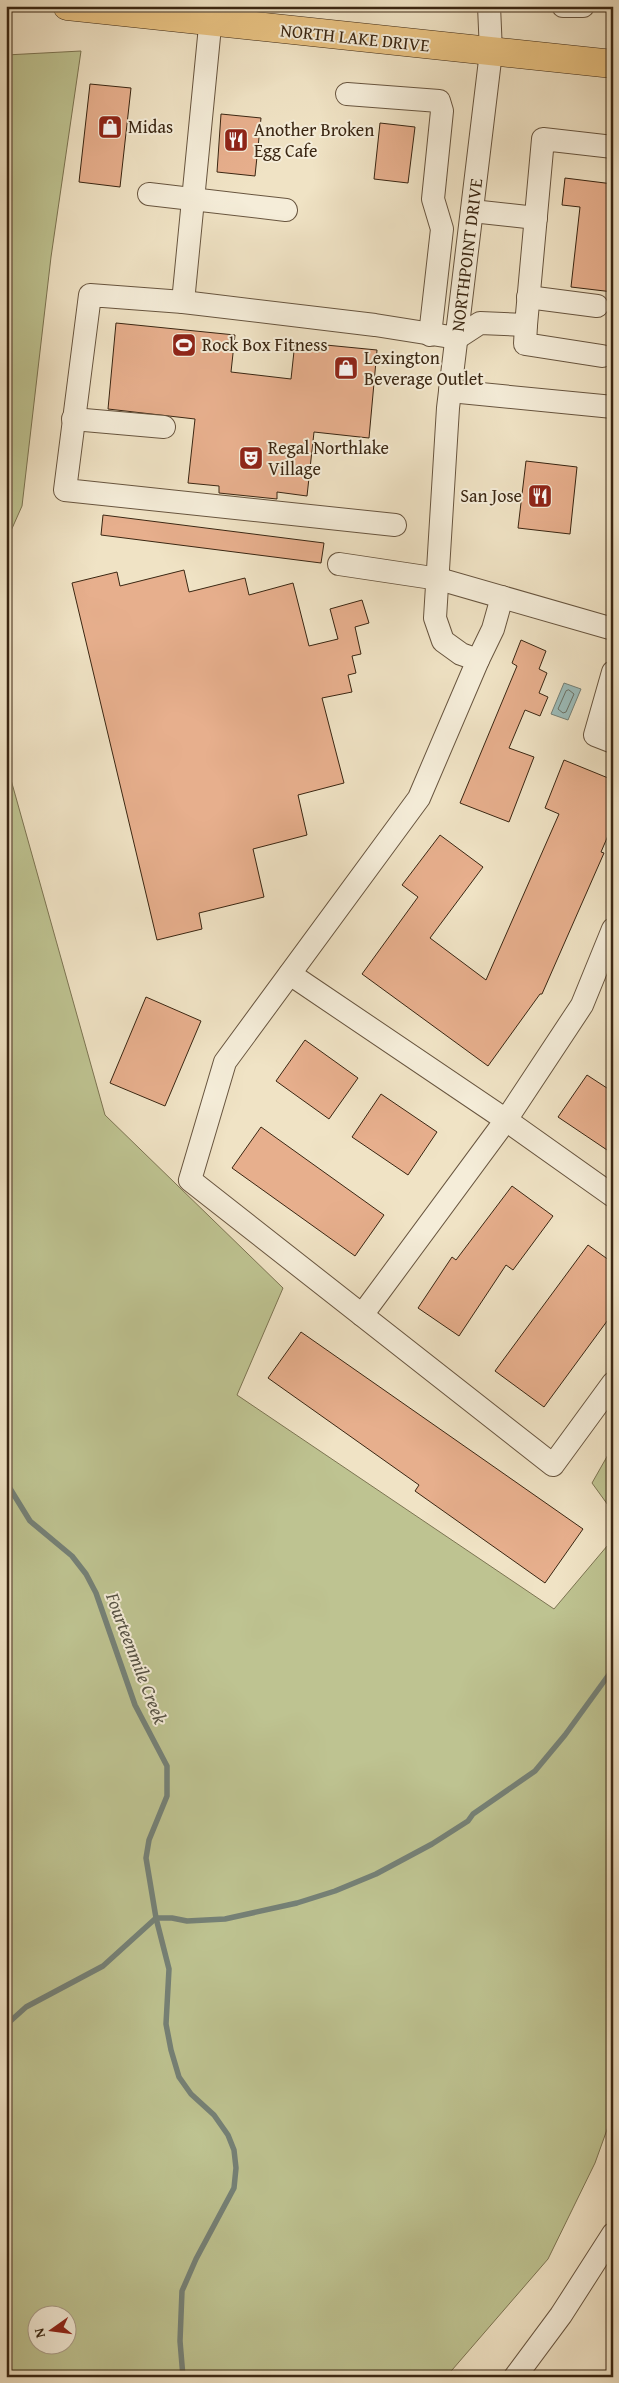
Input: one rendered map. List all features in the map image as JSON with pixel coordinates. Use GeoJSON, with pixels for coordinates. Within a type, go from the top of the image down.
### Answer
{"type":"FeatureCollection","features":[{"type":"Feature","properties":{"kind":"main road","name":"NORTH LAKE DRIVE"},"geometry":{"type":"LineString","coordinates":[[67,6],[212,14],[491,52],[613,64]]}},
{"type":"Feature","properties":{"kind":"street","name":"NORTHPOINT DRIVE"},"geometry":{"type":"LineString","coordinates":[[478,660],[461,654],[443,641],[435,618],[450,391],[491,52],[490,6]]}},
{"type":"Feature","properties":{"kind":"street"},"geometry":{"type":"LineString","coordinates":[[563,6],[583,6]]}},
{"type":"Feature","properties":{"kind":"street"},"geometry":{"type":"LineString","coordinates":[[183,302],[212,14]]}},
{"type":"Feature","properties":{"kind":"street"},"geometry":{"type":"LineString","coordinates":[[347,94],[439,102],[442,111],[432,199],[442,229],[430,335]]}},
{"type":"Feature","properties":{"kind":"street"},"geometry":{"type":"LineString","coordinates":[[602,356],[525,344],[526,325],[543,139],[613,147]]}},
{"type":"Feature","properties":{"kind":"street"},"geometry":{"type":"LineString","coordinates":[[149,194],[286,210]]}},
{"type":"Feature","properties":{"kind":"street"},"geometry":{"type":"LineString","coordinates":[[472,211],[536,218]]}},
{"type":"Feature","properties":{"kind":"street"},"geometry":{"type":"LineString","coordinates":[[395,525],[65,490],[90,295],[183,302],[375,325],[457,338],[480,323],[526,325]]}},
{"type":"Feature","properties":{"kind":"street"},"geometry":{"type":"LineString","coordinates":[[528,297],[597,306]]}},
{"type":"Feature","properties":{"kind":"street"},"geometry":{"type":"LineString","coordinates":[[450,391],[613,406]]}},
{"type":"Feature","properties":{"kind":"street"},"geometry":{"type":"LineString","coordinates":[[73,419],[164,427]]}},
{"type":"Feature","properties":{"kind":"street"},"geometry":{"type":"LineString","coordinates":[[339,564],[439,579],[613,629]]}},
{"type":"Feature","properties":{"kind":"street"},"geometry":{"type":"LineString","coordinates":[[502,597],[493,629],[419,798],[224,1062],[190,1180],[553,1466],[613,1384]]}},
{"type":"Feature","properties":{"kind":"street"},"geometry":{"type":"LineString","coordinates":[[613,672],[594,736],[613,742]]}},
{"type":"Feature","properties":{"kind":"street"},"geometry":{"type":"LineString","coordinates":[[362,1315],[506,1120],[582,1005],[613,929]]}},
{"type":"Feature","properties":{"kind":"street"},"geometry":{"type":"LineString","coordinates":[[290,974],[506,1120],[613,1196]]}},
{"type":"Feature","properties":{"kind":"street"},"geometry":{"type":"LineString","coordinates":[[515,2377],[561,2315],[613,2234]]}},
{"type":"Feature","properties":{"kind":"green space"},"geometry":{"type":"Polygon","coordinates":[[[81,51],[51,257],[22,506],[6,542],[6,55],[81,51]]]}},
{"type":"Feature","properties":{"kind":"green space"},"geometry":{"type":"Polygon","coordinates":[[[6,762],[105,1115],[283,1288],[237,1395],[554,1609],[613,1539],[613,2113],[595,2163],[548,2259],[446,2377],[6,2377],[6,762]]]}},
{"type":"Feature","properties":{"kind":"green space"},"geometry":{"type":"Polygon","coordinates":[[[613,1446],[613,1512],[592,1483],[613,1446]]]}},
{"type":"Feature","properties":{"kind":"water"},"geometry":{"type":"Polygon","coordinates":[[[564,683],[581,689],[568,720],[551,714],[564,683]]]}},
{"type":"Feature","properties":{"kind":"building"},"geometry":{"type":"Polygon","coordinates":[[[90,84],[131,88],[120,187],[79,182],[90,84]]]}},
{"type":"Feature","properties":{"kind":"building"},"geometry":{"type":"Polygon","coordinates":[[[221,114],[261,118],[255,176],[217,172],[221,114]]]}},
{"type":"Feature","properties":{"kind":"building"},"geometry":{"type":"Polygon","coordinates":[[[380,123],[415,127],[408,183],[374,179],[380,123]]]}},
{"type":"Feature","properties":{"kind":"building"},"geometry":{"type":"Polygon","coordinates":[[[565,178],[613,184],[613,292],[571,287],[580,207],[562,205],[565,178]]]}},
{"type":"Feature","properties":{"kind":"building"},"geometry":{"type":"Polygon","coordinates":[[[116,323],[235,335],[231,372],[291,379],[295,342],[377,350],[369,438],[314,432],[307,496],[277,492],[277,499],[219,493],[219,486],[188,483],[195,419],[108,409],[116,323]]]}},
{"type":"Feature","properties":{"kind":"building"},"geometry":{"type":"Polygon","coordinates":[[[526,461],[577,467],[570,534],[518,528],[526,461]]]}},
{"type":"Feature","properties":{"kind":"building"},"geometry":{"type":"Polygon","coordinates":[[[103,515],[324,543],[321,563],[101,535],[103,515]]]}},
{"type":"Feature","properties":{"kind":"building"},"geometry":{"type":"Polygon","coordinates":[[[184,570],[189,592],[245,578],[249,595],[293,583],[309,646],[338,639],[330,609],[362,600],[369,623],[355,627],[361,654],[352,656],[356,673],[348,675],[352,692],[322,698],[344,783],[298,795],[307,835],[253,849],[264,897],[199,913],[202,929],[157,940],[72,583],[117,572],[120,586],[184,570]]]}},
{"type":"Feature","properties":{"kind":"building"},"geometry":{"type":"Polygon","coordinates":[[[521,640],[546,651],[539,669],[547,673],[539,693],[548,697],[540,716],[525,710],[509,748],[534,757],[509,822],[460,803],[517,666],[512,663],[521,640]]]}},
{"type":"Feature","properties":{"kind":"building"},"geometry":{"type":"Polygon","coordinates":[[[564,760],[613,780],[613,824],[601,852],[604,853],[542,994],[540,994],[488,1066],[362,974],[418,897],[402,885],[440,835],[483,867],[430,938],[486,980],[559,814],[545,808],[564,760]]]}},
{"type":"Feature","properties":{"kind":"building"},"geometry":{"type":"Polygon","coordinates":[[[146,997],[201,1021],[165,1106],[110,1083],[146,997]]]}},
{"type":"Feature","properties":{"kind":"building"},"geometry":{"type":"Polygon","coordinates":[[[305,1040],[358,1078],[329,1119],[276,1081],[305,1040]]]}},
{"type":"Feature","properties":{"kind":"building"},"geometry":{"type":"Polygon","coordinates":[[[587,1075],[613,1092],[613,1154],[558,1117],[587,1075]]]}},
{"type":"Feature","properties":{"kind":"building"},"geometry":{"type":"Polygon","coordinates":[[[381,1094],[437,1132],[408,1175],[352,1137],[381,1094]]]}},
{"type":"Feature","properties":{"kind":"building"},"geometry":{"type":"Polygon","coordinates":[[[261,1127],[384,1215],[355,1256],[232,1168],[261,1127]]]}},
{"type":"Feature","properties":{"kind":"building"},"geometry":{"type":"Polygon","coordinates":[[[512,1186],[553,1216],[513,1270],[506,1265],[459,1336],[418,1308],[452,1257],[456,1260],[512,1186]]]}},
{"type":"Feature","properties":{"kind":"building"},"geometry":{"type":"Polygon","coordinates":[[[588,1245],[613,1263],[613,1313],[544,1407],[495,1371],[588,1245]]]}},
{"type":"Feature","properties":{"kind":"building"},"geometry":{"type":"Polygon","coordinates":[[[301,1332],[583,1529],[545,1583],[415,1491],[419,1485],[268,1378],[301,1332]]]}},
{"type":"Feature","properties":{"kind":"waterway","name":"Fourteenmile Creek"},"geometry":{"type":"LineString","coordinates":[[6,1482],[30,1521],[72,1556],[86,1574],[96,1593],[135,1705],[167,1766],[167,1796],[149,1840],[146,1858],[156,1918],[169,1969],[166,2024],[179,2077],[191,2094],[214,2115],[228,2135],[234,2150],[236,2168],[234,2188],[196,2259],[182,2291],[180,2341],[183,2377]]}},
{"type":"Feature","properties":{"kind":"waterway"},"geometry":{"type":"LineString","coordinates":[[6,2025],[26,2007],[103,1966],[156,1918],[172,1918],[187,1921],[225,1919],[297,1903],[335,1891],[376,1874],[432,1844],[468,1821],[473,1814],[535,1771],[565,1735],[613,1669]]}},
{"type":"Feature","properties":{"kind":"place","name":"Midas"},"geometry":{"type":"Point","coordinates":[110,127]}},
{"type":"Feature","properties":{"kind":"place","name":"Another Broken Egg Cafe"},"geometry":{"type":"Point","coordinates":[236,140]}},
{"type":"Feature","properties":{"kind":"place","name":"Rock Box Fitness"},"geometry":{"type":"Point","coordinates":[184,345]}},
{"type":"Feature","properties":{"kind":"place","name":"Lexington Beverage Outlet"},"geometry":{"type":"Point","coordinates":[346,368]}},
{"type":"Feature","properties":{"kind":"place","name":"Regal Northlake Village"},"geometry":{"type":"Point","coordinates":[251,458]}},
{"type":"Feature","properties":{"kind":"place","name":"San Jose"},"geometry":{"type":"Point","coordinates":[540,496]}}]}
